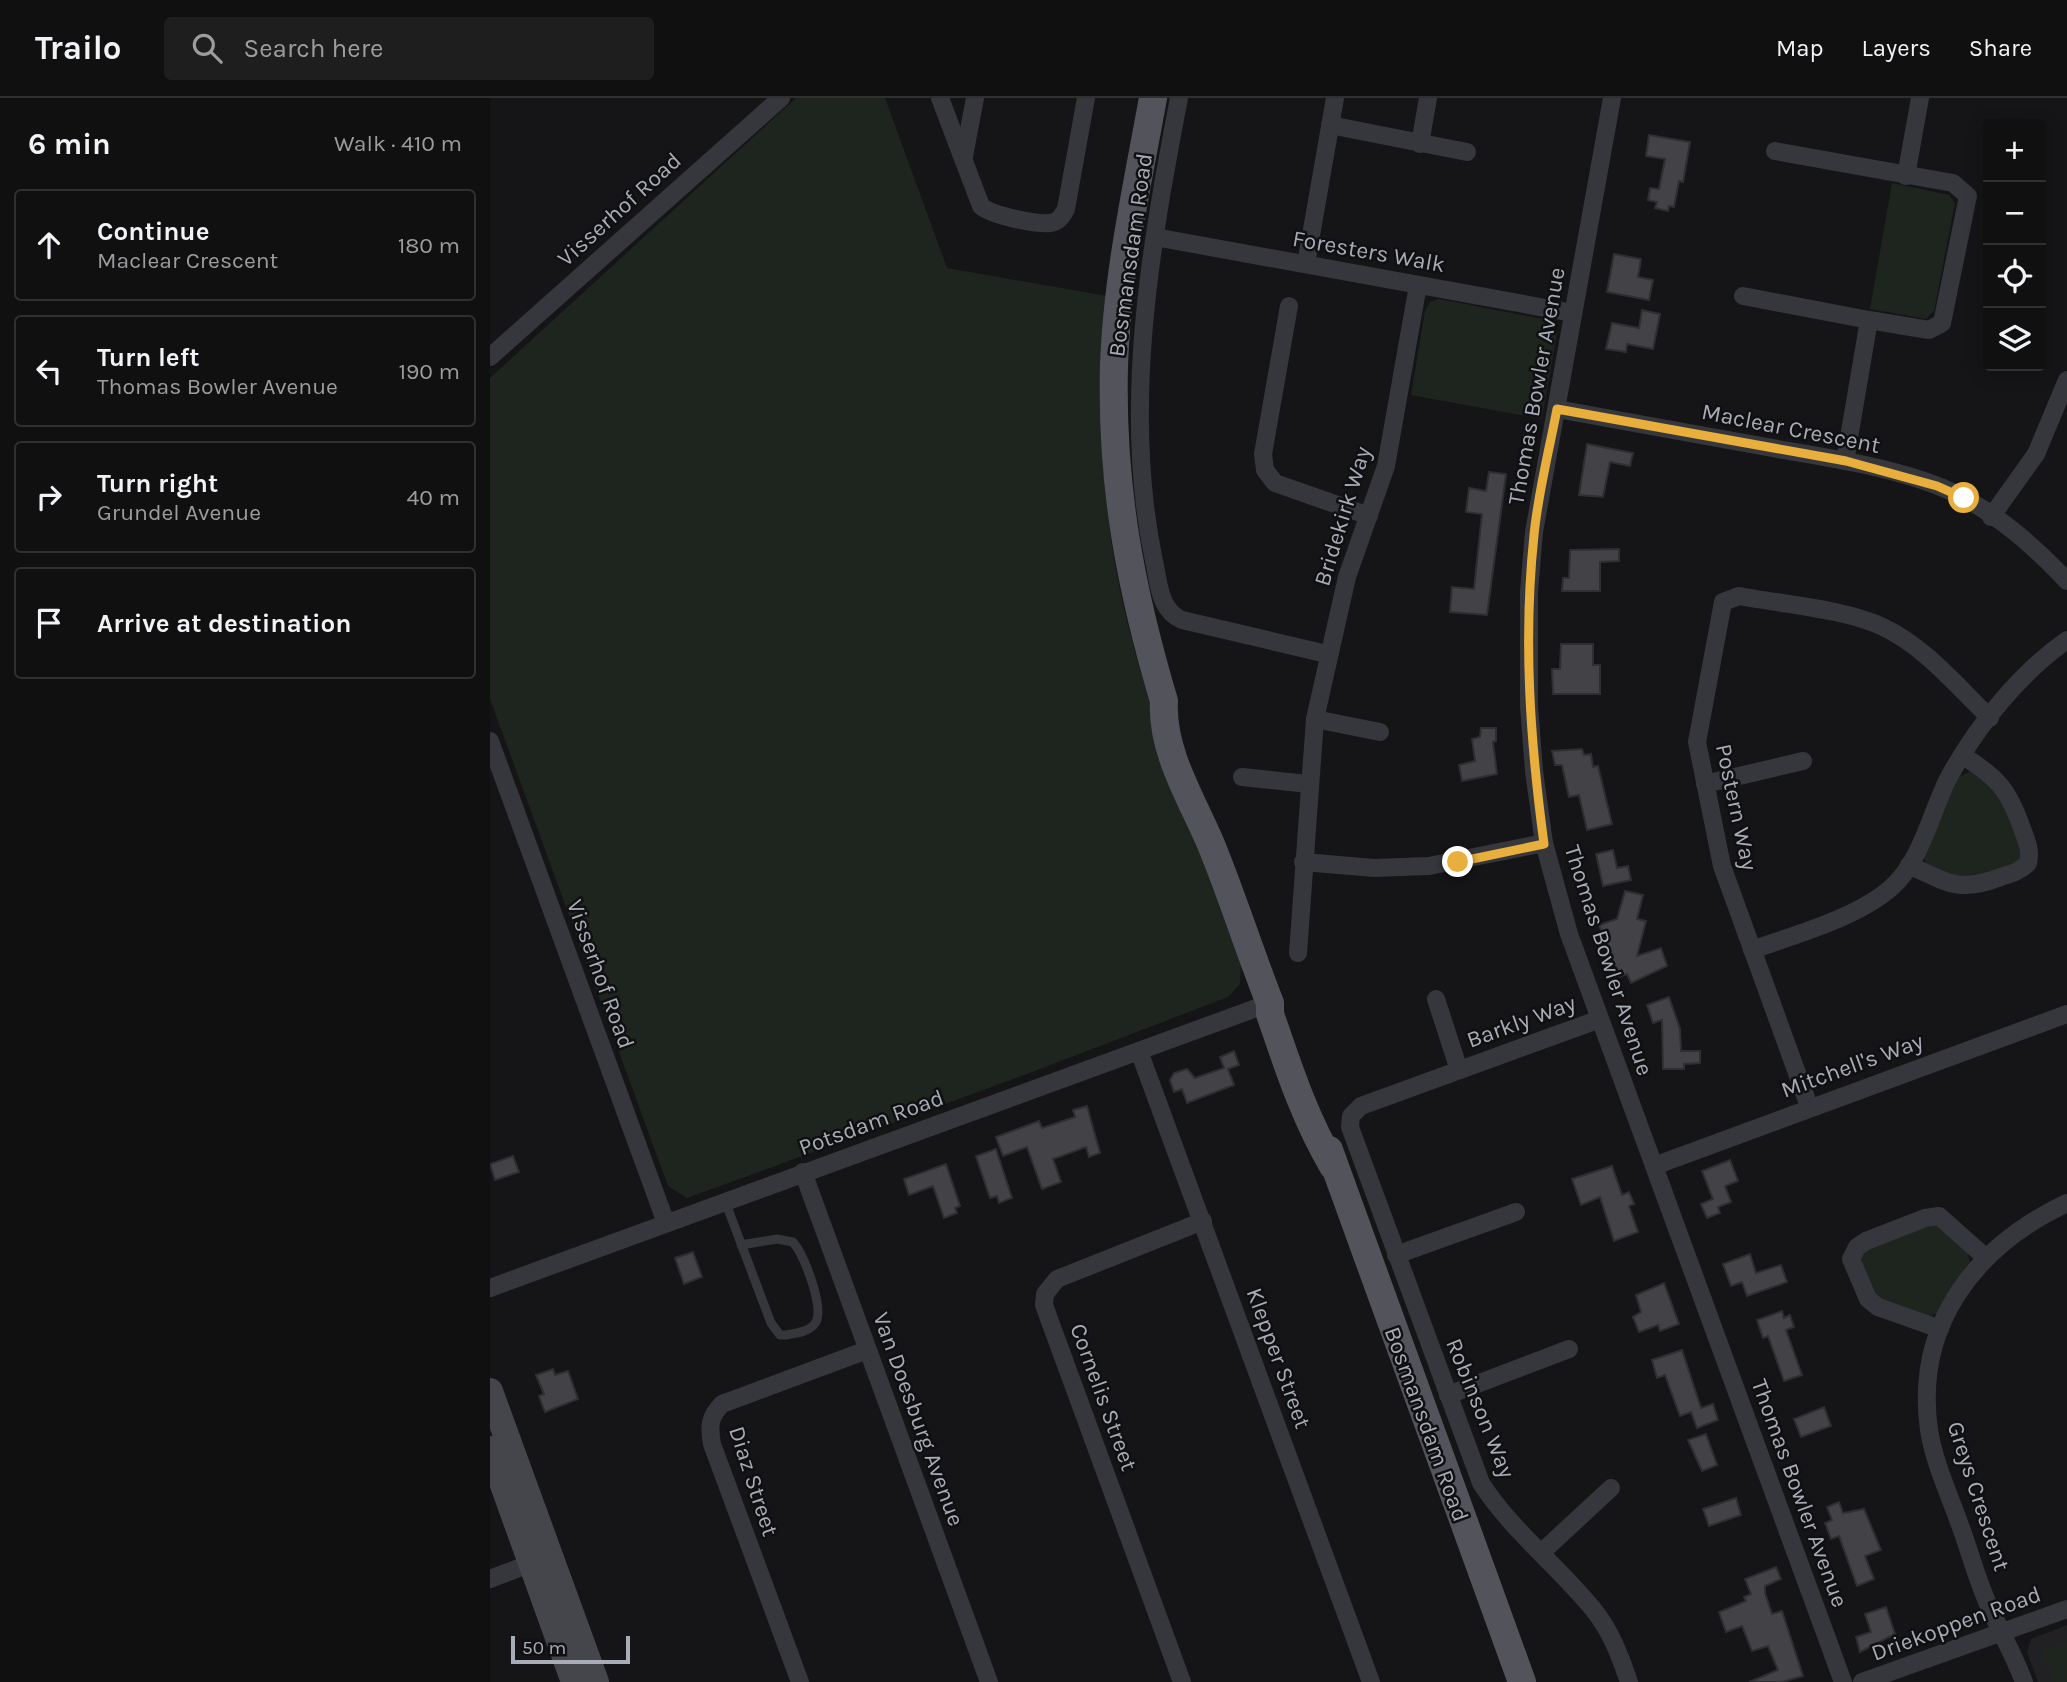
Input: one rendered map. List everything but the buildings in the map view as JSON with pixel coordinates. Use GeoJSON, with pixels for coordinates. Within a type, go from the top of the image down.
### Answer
{"type":"FeatureCollection","features":[{"type":"Feature","properties":{"kind":"main road","name":"Bosmansdam Road"},"geometry":{"type":"LineString","coordinates":[[1153,98],[1118,314],[1114,433],[1130,575],[1164,701],[1163,721],[1184,786],[1209,841],[1270,1003],[1283,1017],[1309,1078],[1333,1166],[1522,1682]]}},
{"type":"Feature","properties":{"kind":"street","name":"Visserhof Road"},"geometry":{"type":"LineString","coordinates":[[490,357],[781,98]]}},
{"type":"Feature","properties":{"kind":"street"},"geometry":{"type":"LineString","coordinates":[[940,98],[964,158],[977,201],[986,211],[1049,223],[1059,220],[1066,209],[1086,98]]}},
{"type":"Feature","properties":{"kind":"street"},"geometry":{"type":"LineString","coordinates":[[964,158],[975,98]]}},
{"type":"Feature","properties":{"kind":"street"},"geometry":{"type":"LineString","coordinates":[[1179,98],[1148,281],[1139,433],[1149,537],[1166,606],[1182,620],[1327,654]]}},
{"type":"Feature","properties":{"kind":"street"},"geometry":{"type":"LineString","coordinates":[[1306,264],[1335,98]]}},
{"type":"Feature","properties":{"kind":"street"},"geometry":{"type":"LineString","coordinates":[[1420,144],[1428,98]]}},
{"type":"Feature","properties":{"kind":"street","name":"Thomas Bowler Avenue"},"geometry":{"type":"LineString","coordinates":[[1612,98],[1534,532],[1527,648],[1531,739],[1544,844],[1569,934],[1843,1682]]}},
{"type":"Feature","properties":{"kind":"street"},"geometry":{"type":"LineString","coordinates":[[1906,176],[1920,98]]}},
{"type":"Feature","properties":{"kind":"street"},"geometry":{"type":"LineString","coordinates":[[1330,125],[1467,152]]}},
{"type":"Feature","properties":{"kind":"street"},"geometry":{"type":"LineString","coordinates":[[1743,296],[1929,330],[1942,323],[1946,316],[1968,196],[1953,183],[1775,151]]}},
{"type":"Feature","properties":{"kind":"street","name":"Foresters Walk"},"geometry":{"type":"LineString","coordinates":[[1155,237],[1573,313]]}},
{"type":"Feature","properties":{"kind":"street","name":"Bridekirk Way"},"geometry":{"type":"LineString","coordinates":[[1298,953],[1315,719],[1327,654],[1347,577],[1386,466],[1418,285]]}},
{"type":"Feature","properties":{"kind":"street"},"geometry":{"type":"LineString","coordinates":[[1289,306],[1263,454],[1265,470],[1275,482],[1369,516]]}},
{"type":"Feature","properties":{"kind":"street"},"geometry":{"type":"LineString","coordinates":[[1846,461],[1869,320]]}},
{"type":"Feature","properties":{"kind":"street"},"geometry":{"type":"LineString","coordinates":[[1991,517],[2036,454],[2067,380]]}},
{"type":"Feature","properties":{"kind":"street","name":"Maclear Crescent"},"geometry":{"type":"LineString","coordinates":[[1557,409],[1846,461],[1947,490],[1991,517],[2037,551],[2067,580]]}},
{"type":"Feature","properties":{"kind":"street","name":"Postern Way"},"geometry":{"type":"LineString","coordinates":[[1809,1106],[1722,866],[1697,742],[1719,609],[1730,597],[1815,610],[1884,627],[1914,646],[1990,718]]}},
{"type":"Feature","properties":{"kind":"street"},"geometry":{"type":"LineString","coordinates":[[1752,950],[1869,903],[1895,884],[1909,865],[1963,756],[2029,671],[2067,640]]}},
{"type":"Feature","properties":{"kind":"street"},"geometry":{"type":"LineString","coordinates":[[1315,719],[1380,732]]}},
{"type":"Feature","properties":{"kind":"street","name":"Visserhof Road"},"geometry":{"type":"LineString","coordinates":[[490,741],[666,1223]]}},
{"type":"Feature","properties":{"kind":"street"},"geometry":{"type":"LineString","coordinates":[[1909,865],[1957,887],[1968,887],[2017,871],[2028,863],[2030,850],[2012,800],[1996,779],[1963,756]]}},
{"type":"Feature","properties":{"kind":"street"},"geometry":{"type":"LineString","coordinates":[[1705,784],[1803,761]]}},
{"type":"Feature","properties":{"kind":"street"},"geometry":{"type":"LineString","coordinates":[[1242,777],[1309,785]]}},
{"type":"Feature","properties":{"kind":"street"},"geometry":{"type":"LineString","coordinates":[[1303,862],[1374,868],[1429,866],[1544,844]]}},
{"type":"Feature","properties":{"kind":"street","name":"Barkly Way"},"geometry":{"type":"LineString","coordinates":[[1436,999],[1460,1070]]}},
{"type":"Feature","properties":{"kind":"street","name":"Potsdam Road"},"geometry":{"type":"LineString","coordinates":[[490,1288],[1270,1003]]}},
{"type":"Feature","properties":{"kind":"street","name":"Mitchell's Way"},"geometry":{"type":"LineString","coordinates":[[1654,1166],[1809,1106],[2066,1017]]}},
{"type":"Feature","properties":{"kind":"street","name":"Barkly Way"},"geometry":{"type":"LineString","coordinates":[[1351,1116],[1361,1106],[1600,1019]]}},
{"type":"Feature","properties":{"kind":"street","name":"Klepper Street"},"geometry":{"type":"LineString","coordinates":[[1139,1051],[1371,1682]]}},
{"type":"Feature","properties":{"kind":"street","name":"Robinson Way"},"geometry":{"type":"LineString","coordinates":[[1351,1116],[1352,1132],[1481,1483],[1502,1511],[1594,1610],[1616,1647],[1629,1682]]}},
{"type":"Feature","properties":{"kind":"street","name":"Van Doesburg Avenue"},"geometry":{"type":"LineString","coordinates":[[803,1172],[989,1682]]}},
{"type":"Feature","properties":{"kind":"street","name":"Greys Crescent"},"geometry":{"type":"LineString","coordinates":[[2024,1682],[2003,1632],[1992,1615],[1931,1440],[1927,1389],[1940,1329],[1959,1291],[1985,1257],[2011,1235],[2067,1203]]}},
{"type":"Feature","properties":{"kind":"street"},"geometry":{"type":"LineString","coordinates":[[1396,1255],[1516,1212]]}},
{"type":"Feature","properties":{"kind":"street"},"geometry":{"type":"LineString","coordinates":[[1940,1329],[1878,1307],[1868,1299],[1851,1259],[1857,1247],[1932,1216],[1945,1219],[1985,1257]]}},
{"type":"Feature","properties":{"kind":"street","name":"Cornelis Street"},"geometry":{"type":"LineString","coordinates":[[1182,1682],[1044,1305],[1045,1294],[1057,1279],[1203,1222]]}},
{"type":"Feature","properties":{"kind":"street"},"geometry":{"type":"LineString","coordinates":[[1448,1395],[1569,1349]]}},
{"type":"Feature","properties":{"kind":"street","name":"Diaz Street"},"geometry":{"type":"LineString","coordinates":[[800,1682],[712,1444],[709,1428],[712,1414],[722,1404],[867,1350]]}},
{"type":"Feature","properties":{"kind":"street"},"geometry":{"type":"LineString","coordinates":[[490,1391],[574,1682]]}},
{"type":"Feature","properties":{"kind":"street"},"geometry":{"type":"LineString","coordinates":[[490,1449],[596,1682]]}},
{"type":"Feature","properties":{"kind":"street"},"geometry":{"type":"LineString","coordinates":[[1542,1552],[1611,1488]]}},
{"type":"Feature","properties":{"kind":"street"},"geometry":{"type":"LineString","coordinates":[[490,1579],[540,1560]]}},
{"type":"Feature","properties":{"kind":"street","name":"Driekoppen Road"},"geometry":{"type":"LineString","coordinates":[[1862,1682],[2067,1609]]}},
{"type":"Feature","properties":{"kind":"lane"},"geometry":{"type":"LineString","coordinates":[[725,1201],[741,1245],[775,1330],[786,1335],[810,1329],[815,1323],[818,1305],[802,1256],[793,1242],[777,1239],[741,1245]]}},
{"type":"Feature","properties":{"kind":"shaded area"},"geometry":{"type":"Polygon","coordinates":[[[796,98],[885,98],[947,268],[1107,296],[1105,479],[1111,540],[1121,594],[1134,647],[1168,755],[1245,964],[1241,966],[1240,984],[1228,997],[1019,1077],[687,1198],[668,1186],[490,699],[490,378],[796,98]]]}},
{"type":"Feature","properties":{"kind":"shaded area"},"geometry":{"type":"Polygon","coordinates":[[[1892,183],[1949,195],[1955,203],[1934,311],[1926,319],[1870,309],[1892,183]]]}},
{"type":"Feature","properties":{"kind":"shaded area"},"geometry":{"type":"Polygon","coordinates":[[[1439,299],[1543,319],[1552,324],[1557,333],[1542,419],[1411,395],[1425,311],[1430,302],[1439,299]]]}},
{"type":"Feature","properties":{"kind":"shaded area"},"geometry":{"type":"Polygon","coordinates":[[[1971,771],[2000,792],[2023,849],[2019,861],[1966,882],[1926,864],[1923,853],[1959,777],[1971,771]]]}},
{"type":"Feature","properties":{"kind":"shaded area"},"geometry":{"type":"Polygon","coordinates":[[[1936,1222],[1967,1251],[1970,1262],[1940,1312],[1928,1317],[1874,1299],[1859,1255],[1861,1251],[1936,1222]]]}},
{"type":"Feature","properties":{"kind":"shaded area"},"geometry":{"type":"Polygon","coordinates":[[[2067,1625],[2067,1682],[2038,1682],[2027,1652],[2031,1639],[2067,1625]]]}},
{"type":"Feature","properties":{"kind":"shaded area"},"geometry":{"type":"Polygon","coordinates":[[[2067,1641],[2067,1682],[2056,1682],[2042,1651],[2067,1641]]]}},
{"type":"Feature","properties":{"kind":"route"},"geometry":{"type":"LineString","coordinates":[[1458,862],[1544,844],[1531,739],[1527,648],[1534,532],[1557,409],[1846,461],[1937,486],[1964,498]]}}]}
